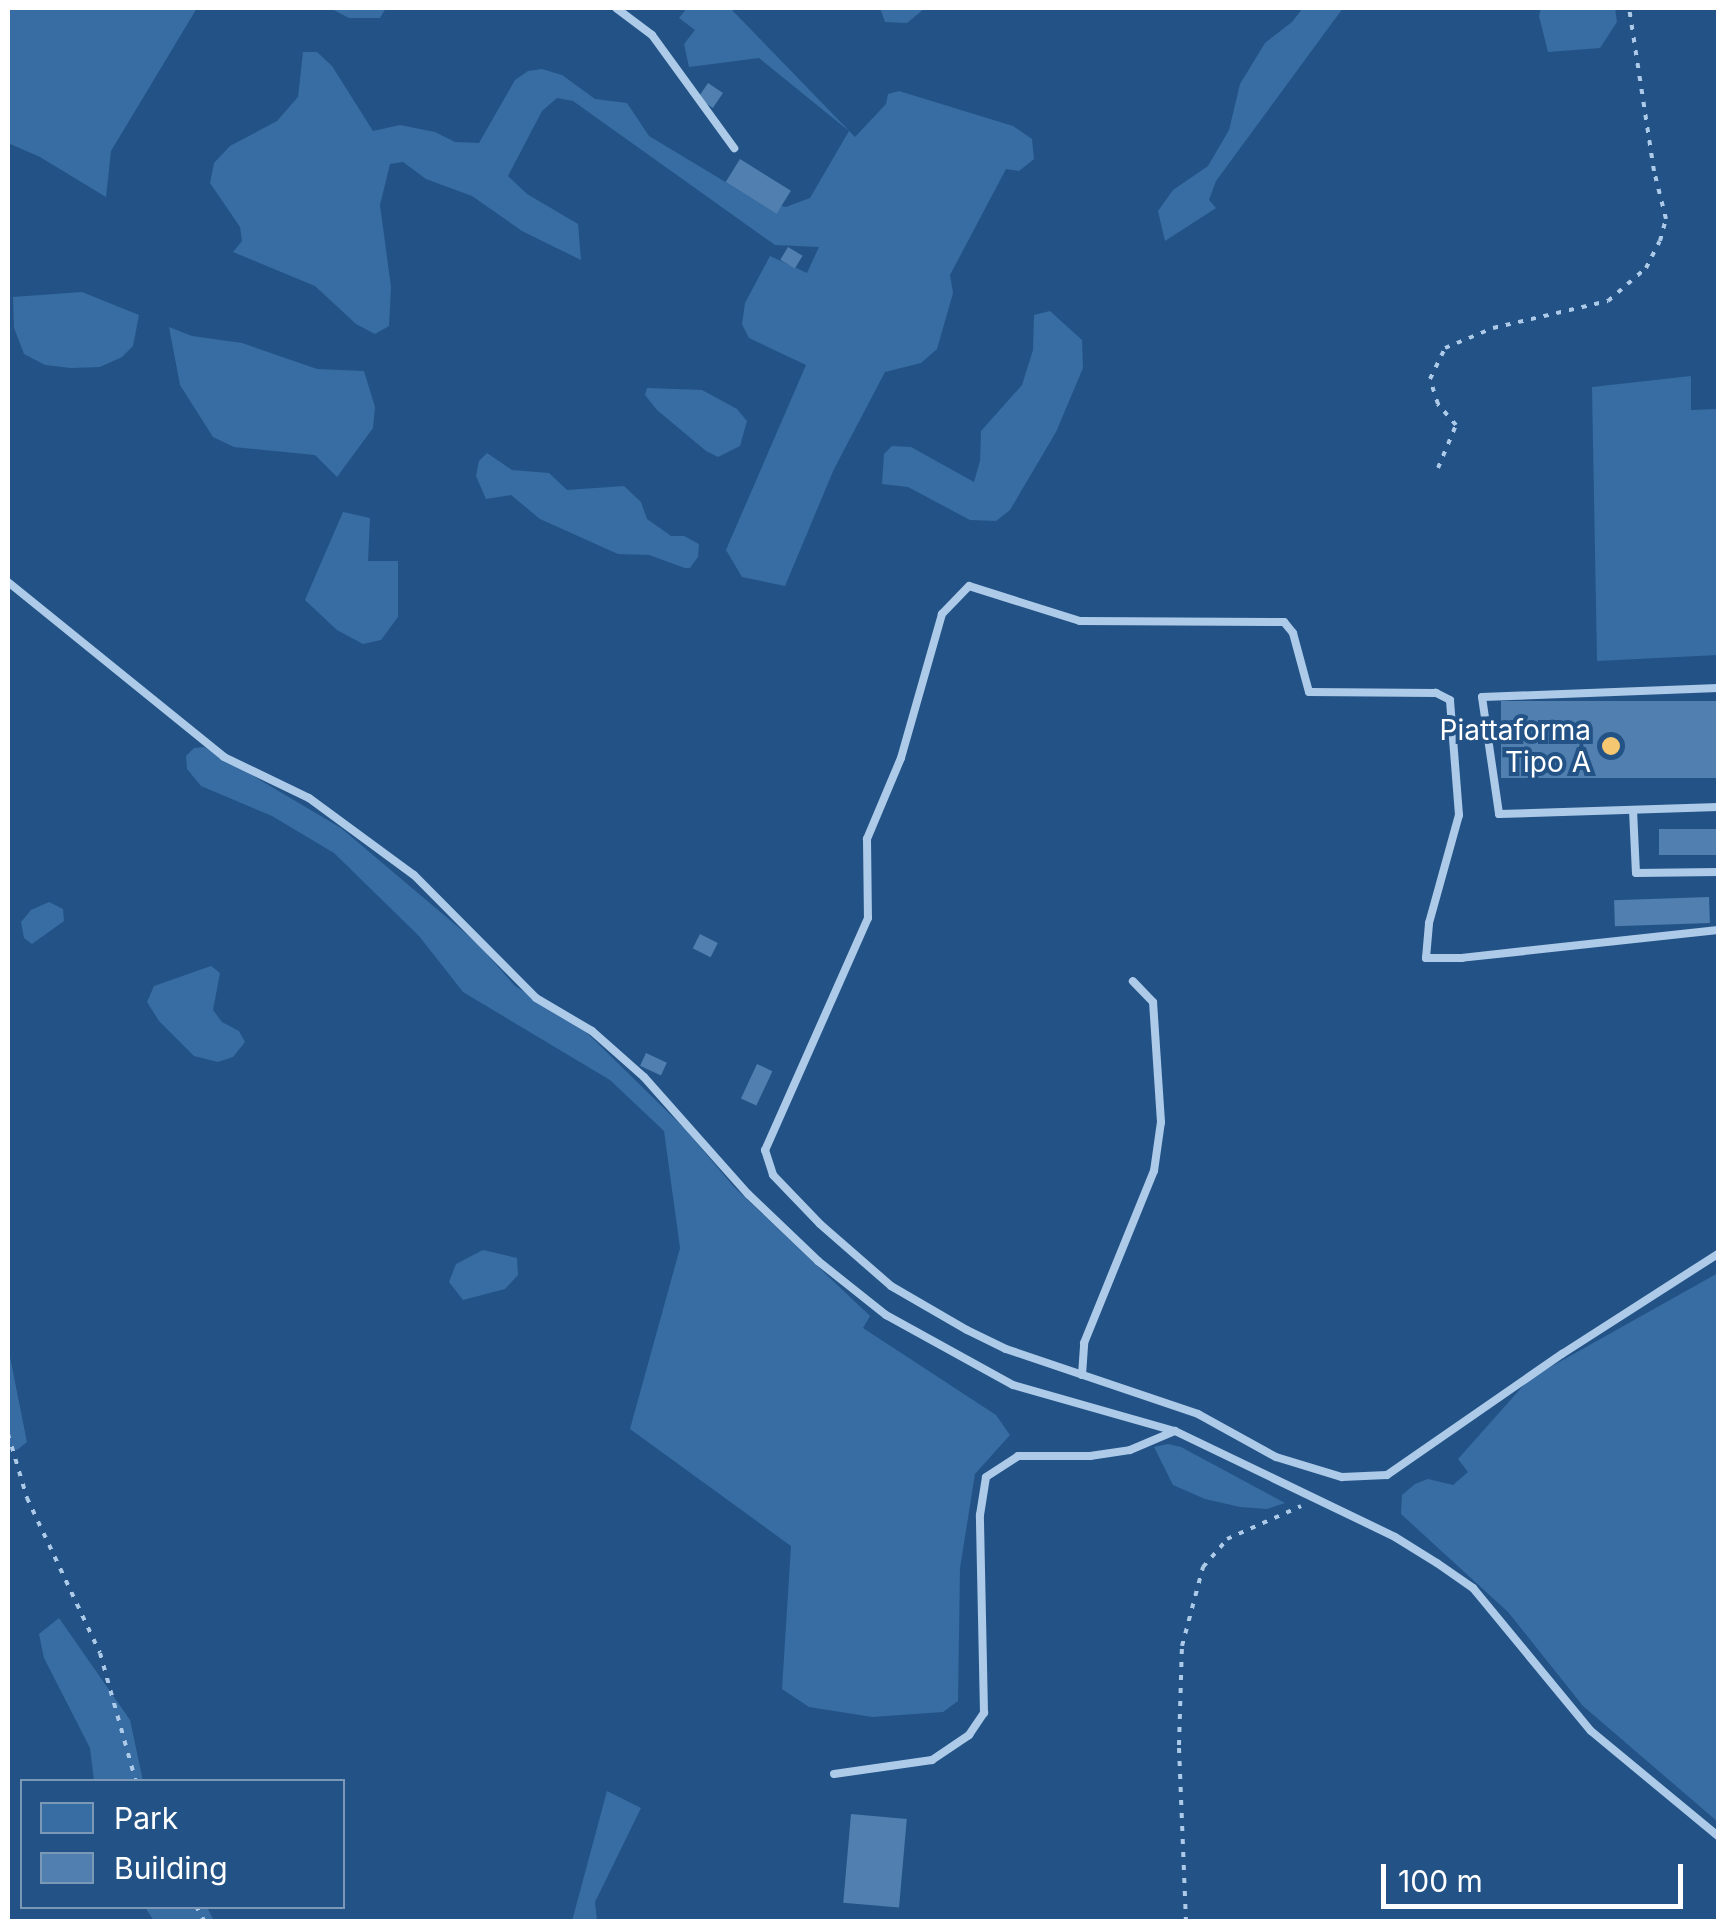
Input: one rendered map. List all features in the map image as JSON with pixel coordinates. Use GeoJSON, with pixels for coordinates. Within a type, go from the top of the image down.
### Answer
{"type":"FeatureCollection","features":[{"type":"Feature","properties":{"kind":"lane"},"geometry":{"type":"LineString","coordinates":[[616,8],[652,35],[734,148]]}},
{"type":"Feature","properties":{"kind":"lane"},"geometry":{"type":"LineString","coordinates":[[8,582],[224,757],[309,798],[414,874],[536,998],[592,1030],[644,1077],[748,1194],[818,1261],[886,1315],[1013,1385],[1175,1431],[1395,1537],[1473,1588],[1591,1732],[1718,1836]]}},
{"type":"Feature","properties":{"kind":"lane"},"geometry":{"type":"LineString","coordinates":[[1718,930],[1481,956],[1426,958],[1429,923],[1459,815],[1450,700],[1436,693],[1308,692],[1294,633],[1284,622],[1080,621],[968,586],[942,614],[901,758],[867,839],[868,918],[766,1150],[774,1174],[820,1224],[891,1286],[1006,1349],[1198,1414],[1276,1457],[1342,1477],[1387,1474],[1562,1354],[1718,1254]]}},
{"type":"Feature","properties":{"kind":"lane"},"geometry":{"type":"LineString","coordinates":[[1718,688],[1482,698],[1499,814],[1718,807]]}},
{"type":"Feature","properties":{"kind":"lane"},"geometry":{"type":"LineString","coordinates":[[1633,810],[1636,872],[1718,872]]}},
{"type":"Feature","properties":{"kind":"lane"},"geometry":{"type":"LineString","coordinates":[[1082,1375],[1084,1343],[1154,1171],[1161,1122],[1154,1002],[1133,981]]}},
{"type":"Feature","properties":{"kind":"lane"},"geometry":{"type":"LineString","coordinates":[[834,1774],[932,1760],[969,1735],[984,1714],[980,1515],[986,1478],[1018,1456],[1090,1456],[1130,1450],[1175,1431]]}},
{"type":"Feature","properties":{"kind":"path"},"geometry":{"type":"LineString","coordinates":[[1438,468],[1456,426],[1438,404],[1430,379],[1446,348],[1493,328],[1608,301],[1646,268],[1660,241],[1666,219],[1654,171],[1629,8]]}},
{"type":"Feature","properties":{"kind":"path"},"geometry":{"type":"LineString","coordinates":[[8,1434],[27,1498],[100,1653],[135,1779]]}},
{"type":"Feature","properties":{"kind":"path"},"geometry":{"type":"LineString","coordinates":[[1186,1922],[1179,1745],[1182,1646],[1202,1567],[1227,1539],[1315,1500]]}},
{"type":"Feature","properties":{"kind":"green space"},"geometry":{"type":"Polygon","coordinates":[[[8,8],[197,8],[111,151],[106,197],[40,157],[8,143],[8,8]]]}},
{"type":"Feature","properties":{"kind":"green space"},"geometry":{"type":"Polygon","coordinates":[[[330,8],[386,8],[380,18],[349,18],[330,8]]]}},
{"type":"Feature","properties":{"kind":"green space"},"geometry":{"type":"Polygon","coordinates":[[[687,8],[730,8],[855,137],[886,104],[888,94],[899,91],[1013,126],[1032,139],[1034,159],[1019,171],[1006,169],[950,275],[953,293],[937,349],[921,363],[885,372],[834,469],[785,586],[742,577],[726,550],[806,365],[749,338],[742,324],[745,303],[770,256],[807,273],[819,247],[775,245],[573,101],[557,98],[542,111],[508,176],[527,194],[578,224],[581,260],[522,231],[472,196],[426,179],[403,162],[390,164],[380,205],[391,287],[389,326],[375,334],[356,324],[315,286],[233,252],[242,241],[240,227],[210,183],[214,163],[230,146],[277,121],[298,97],[303,52],[317,52],[332,66],[373,131],[400,125],[435,132],[455,142],[479,143],[515,80],[528,71],[542,69],[562,75],[595,99],[627,103],[649,136],[752,198],[786,207],[810,198],[849,131],[759,58],[689,67],[684,44],[695,30],[679,18],[687,8]]]}},
{"type":"Feature","properties":{"kind":"green space"},"geometry":{"type":"Polygon","coordinates":[[[880,8],[925,8],[907,23],[885,22],[880,8]]]}},
{"type":"Feature","properties":{"kind":"green space"},"geometry":{"type":"Polygon","coordinates":[[[1303,8],[1343,8],[1216,181],[1209,200],[1216,208],[1165,241],[1158,211],[1173,190],[1208,166],[1229,130],[1240,84],[1265,43],[1303,8]]]}},
{"type":"Feature","properties":{"kind":"green space"},"geometry":{"type":"Polygon","coordinates":[[[1541,8],[1615,8],[1617,22],[1600,48],[1548,52],[1539,16],[1541,8]]]}},
{"type":"Feature","properties":{"kind":"green space"},"geometry":{"type":"Polygon","coordinates":[[[82,292],[139,315],[133,346],[122,357],[100,367],[45,365],[24,354],[14,328],[13,297],[82,292]]]}},
{"type":"Feature","properties":{"kind":"green space"},"geometry":{"type":"Polygon","coordinates":[[[1050,311],[1082,340],[1083,368],[1056,432],[1010,510],[996,521],[970,520],[908,487],[882,484],[884,454],[892,446],[911,447],[974,482],[980,461],[981,431],[1022,385],[1033,350],[1034,315],[1050,311]]]}},
{"type":"Feature","properties":{"kind":"green space"},"geometry":{"type":"Polygon","coordinates":[[[169,327],[192,336],[242,343],[317,369],[364,371],[375,407],[373,428],[337,477],[315,455],[234,447],[213,437],[180,385],[169,327]]]}},
{"type":"Feature","properties":{"kind":"green space"},"geometry":{"type":"Polygon","coordinates":[[[1691,376],[1691,410],[1717,409],[1718,655],[1597,661],[1592,387],[1691,376]]]}},
{"type":"Feature","properties":{"kind":"green space"},"geometry":{"type":"Polygon","coordinates":[[[647,388],[702,390],[737,409],[747,421],[740,446],[718,457],[706,451],[657,410],[645,395],[647,388]]]}},
{"type":"Feature","properties":{"kind":"green space"},"geometry":{"type":"Polygon","coordinates":[[[487,453],[512,470],[549,473],[567,490],[624,486],[641,502],[647,519],[671,536],[684,536],[699,544],[698,557],[690,568],[685,568],[649,555],[618,554],[540,519],[511,495],[486,499],[476,476],[479,461],[487,453]]]}},
{"type":"Feature","properties":{"kind":"green space"},"geometry":{"type":"Polygon","coordinates":[[[343,512],[370,518],[368,561],[398,561],[398,617],[381,640],[363,644],[337,630],[305,600],[343,512]]]}},
{"type":"Feature","properties":{"kind":"green space"},"geometry":{"type":"Polygon","coordinates":[[[204,747],[341,828],[477,943],[515,986],[581,1027],[685,1129],[734,1187],[870,1316],[863,1328],[996,1415],[1010,1435],[975,1474],[960,1568],[958,1701],[943,1712],[872,1717],[809,1707],[782,1689],[791,1546],[630,1429],[680,1248],[664,1131],[610,1080],[463,992],[419,936],[334,853],[272,816],[201,786],[187,769],[186,756],[194,748],[204,747]]]}},
{"type":"Feature","properties":{"kind":"green space"},"geometry":{"type":"Polygon","coordinates":[[[49,902],[63,909],[64,921],[32,944],[24,938],[21,922],[31,910],[49,902]]]}},
{"type":"Feature","properties":{"kind":"green space"},"geometry":{"type":"Polygon","coordinates":[[[211,966],[220,973],[213,1010],[222,1022],[239,1031],[245,1042],[233,1057],[218,1062],[194,1056],[159,1021],[147,1002],[154,986],[211,966]]]}},
{"type":"Feature","properties":{"kind":"green space"},"geometry":{"type":"Polygon","coordinates":[[[483,1250],[517,1258],[518,1275],[505,1289],[463,1300],[449,1282],[456,1264],[483,1250]]]}},
{"type":"Feature","properties":{"kind":"green space"},"geometry":{"type":"Polygon","coordinates":[[[1718,1273],[1718,1822],[1583,1706],[1508,1612],[1401,1514],[1402,1495],[1415,1484],[1428,1479],[1453,1485],[1468,1472],[1458,1459],[1529,1379],[1718,1273]]]}},
{"type":"Feature","properties":{"kind":"green space"},"geometry":{"type":"Polygon","coordinates":[[[8,1347],[27,1442],[17,1450],[8,1449],[8,1347]]]}},
{"type":"Feature","properties":{"kind":"green space"},"geometry":{"type":"Polygon","coordinates":[[[1154,1447],[1181,1447],[1285,1503],[1267,1509],[1240,1507],[1205,1499],[1173,1485],[1154,1447]]]}},
{"type":"Feature","properties":{"kind":"green space"},"geometry":{"type":"Polygon","coordinates":[[[59,1618],[130,1720],[143,1779],[94,1779],[90,1748],[44,1658],[39,1634],[59,1618]]]}},
{"type":"Feature","properties":{"kind":"green space"},"geometry":{"type":"Polygon","coordinates":[[[607,1791],[641,1808],[595,1902],[597,1921],[572,1921],[607,1791]]]}},
{"type":"Feature","properties":{"kind":"green space"},"geometry":{"type":"Polygon","coordinates":[[[146,1909],[208,1909],[214,1921],[154,1921],[146,1909]]]}},
{"type":"Feature","properties":{"kind":"building"},"geometry":{"type":"Polygon","coordinates":[[[708,83],[723,93],[713,108],[698,98],[708,83]]]}},
{"type":"Feature","properties":{"kind":"building"},"geometry":{"type":"Polygon","coordinates":[[[740,159],[791,191],[777,214],[726,182],[740,159]]]}},
{"type":"Feature","properties":{"kind":"building"},"geometry":{"type":"Polygon","coordinates":[[[788,247],[803,256],[795,269],[780,260],[788,247]]]}},
{"type":"Feature","properties":{"kind":"building","name":"Piattaforma Tipo A"},"geometry":{"type":"Polygon","coordinates":[[[1501,701],[1718,701],[1718,778],[1501,778],[1501,701]]]}},
{"type":"Feature","properties":{"kind":"building"},"geometry":{"type":"Polygon","coordinates":[[[1659,829],[1718,829],[1718,855],[1659,855],[1659,829]]]}},
{"type":"Feature","properties":{"kind":"building"},"geometry":{"type":"Polygon","coordinates":[[[1709,897],[1710,923],[1615,926],[1614,900],[1709,897]]]}},
{"type":"Feature","properties":{"kind":"building"},"geometry":{"type":"Polygon","coordinates":[[[700,934],[718,943],[711,957],[693,948],[700,934]]]}},
{"type":"Feature","properties":{"kind":"building"},"geometry":{"type":"Polygon","coordinates":[[[646,1053],[667,1063],[661,1075],[640,1066],[646,1053]]]}},
{"type":"Feature","properties":{"kind":"building"},"geometry":{"type":"Polygon","coordinates":[[[757,1064],[772,1071],[756,1106],[741,1098],[757,1064]]]}},
{"type":"Feature","properties":{"kind":"building"},"geometry":{"type":"Polygon","coordinates":[[[851,1814],[907,1819],[899,1908],[843,1903],[851,1814]]]}},
{"type":"Feature","properties":{"kind":"place","name":"Piattaforma Tipo A"},"geometry":{"type":"Point","coordinates":[1611,746]}}]}
